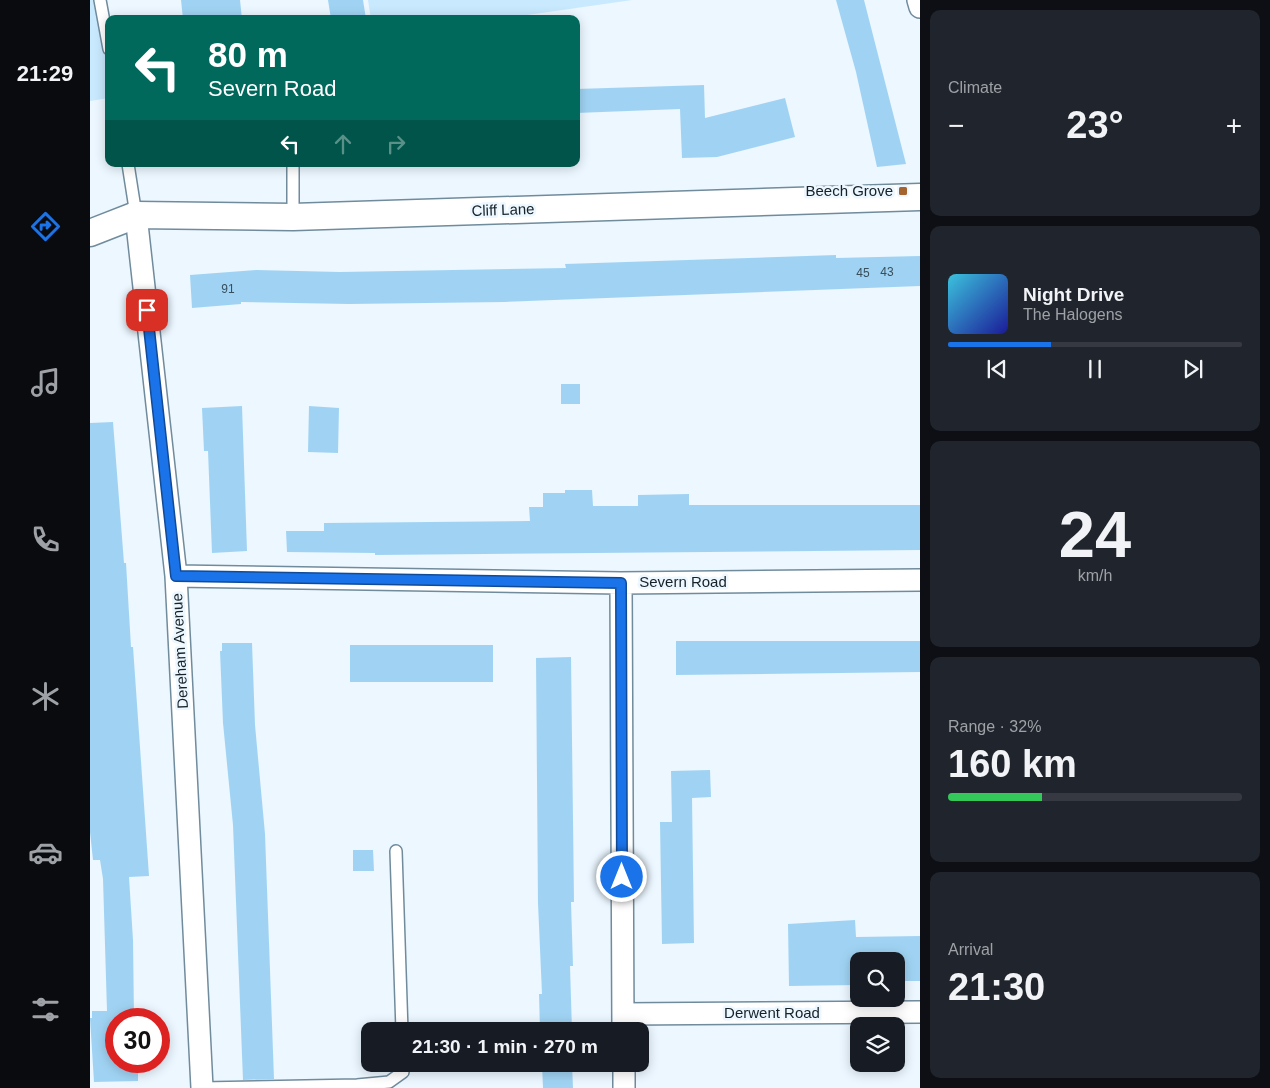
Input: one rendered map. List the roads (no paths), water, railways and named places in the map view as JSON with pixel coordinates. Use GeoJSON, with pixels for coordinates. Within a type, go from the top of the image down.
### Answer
{"type":"FeatureCollection","features":[{"type":"Feature","properties":{"kind":"street"},"geometry":{"type":"LineString","coordinates":[[918,0],[920,7]]}},
{"type":"Feature","properties":{"kind":"street","name":"Cliff Lane"},"geometry":{"type":"LineString","coordinates":[[90,233],[136,215],[293,217],[920,198]]}},
{"type":"Feature","properties":{"kind":"street","name":"Dereham Avenue"},"geometry":{"type":"LineString","coordinates":[[136,215],[176,576],[202,1088]]}},
{"type":"Feature","properties":{"kind":"street","name":"Severn Road"},"geometry":{"type":"LineString","coordinates":[[176,576],[621,583],[920,580]]}},
{"type":"Feature","properties":{"kind":"street"},"geometry":{"type":"LineString","coordinates":[[621,583],[623,1022]]}},
{"type":"Feature","properties":{"kind":"street","name":"Derwent Road"},"geometry":{"type":"LineString","coordinates":[[623,1022],[920,1012]]}},
{"type":"Feature","properties":{"kind":"street"},"geometry":{"type":"LineString","coordinates":[[624,1072],[624,1088]]}},
{"type":"Feature","properties":{"kind":"lane"},"geometry":{"type":"LineString","coordinates":[[100,0],[105,27]]}},
{"type":"Feature","properties":{"kind":"lane"},"geometry":{"type":"LineString","coordinates":[[128,167],[136,215]]}},
{"type":"Feature","properties":{"kind":"lane"},"geometry":{"type":"LineString","coordinates":[[293,167],[293,217]]}},
{"type":"Feature","properties":{"kind":"lane"},"geometry":{"type":"LineString","coordinates":[[396,851],[402,1022]]}},
{"type":"Feature","properties":{"kind":"lane"},"geometry":{"type":"LineString","coordinates":[[202,1088],[357,1085],[388,1082],[403,1072]]}},
{"type":"Feature","properties":{"kind":"place","name":"Beech Grove"},"geometry":{"type":"Point","coordinates":[903,191]}}]}
